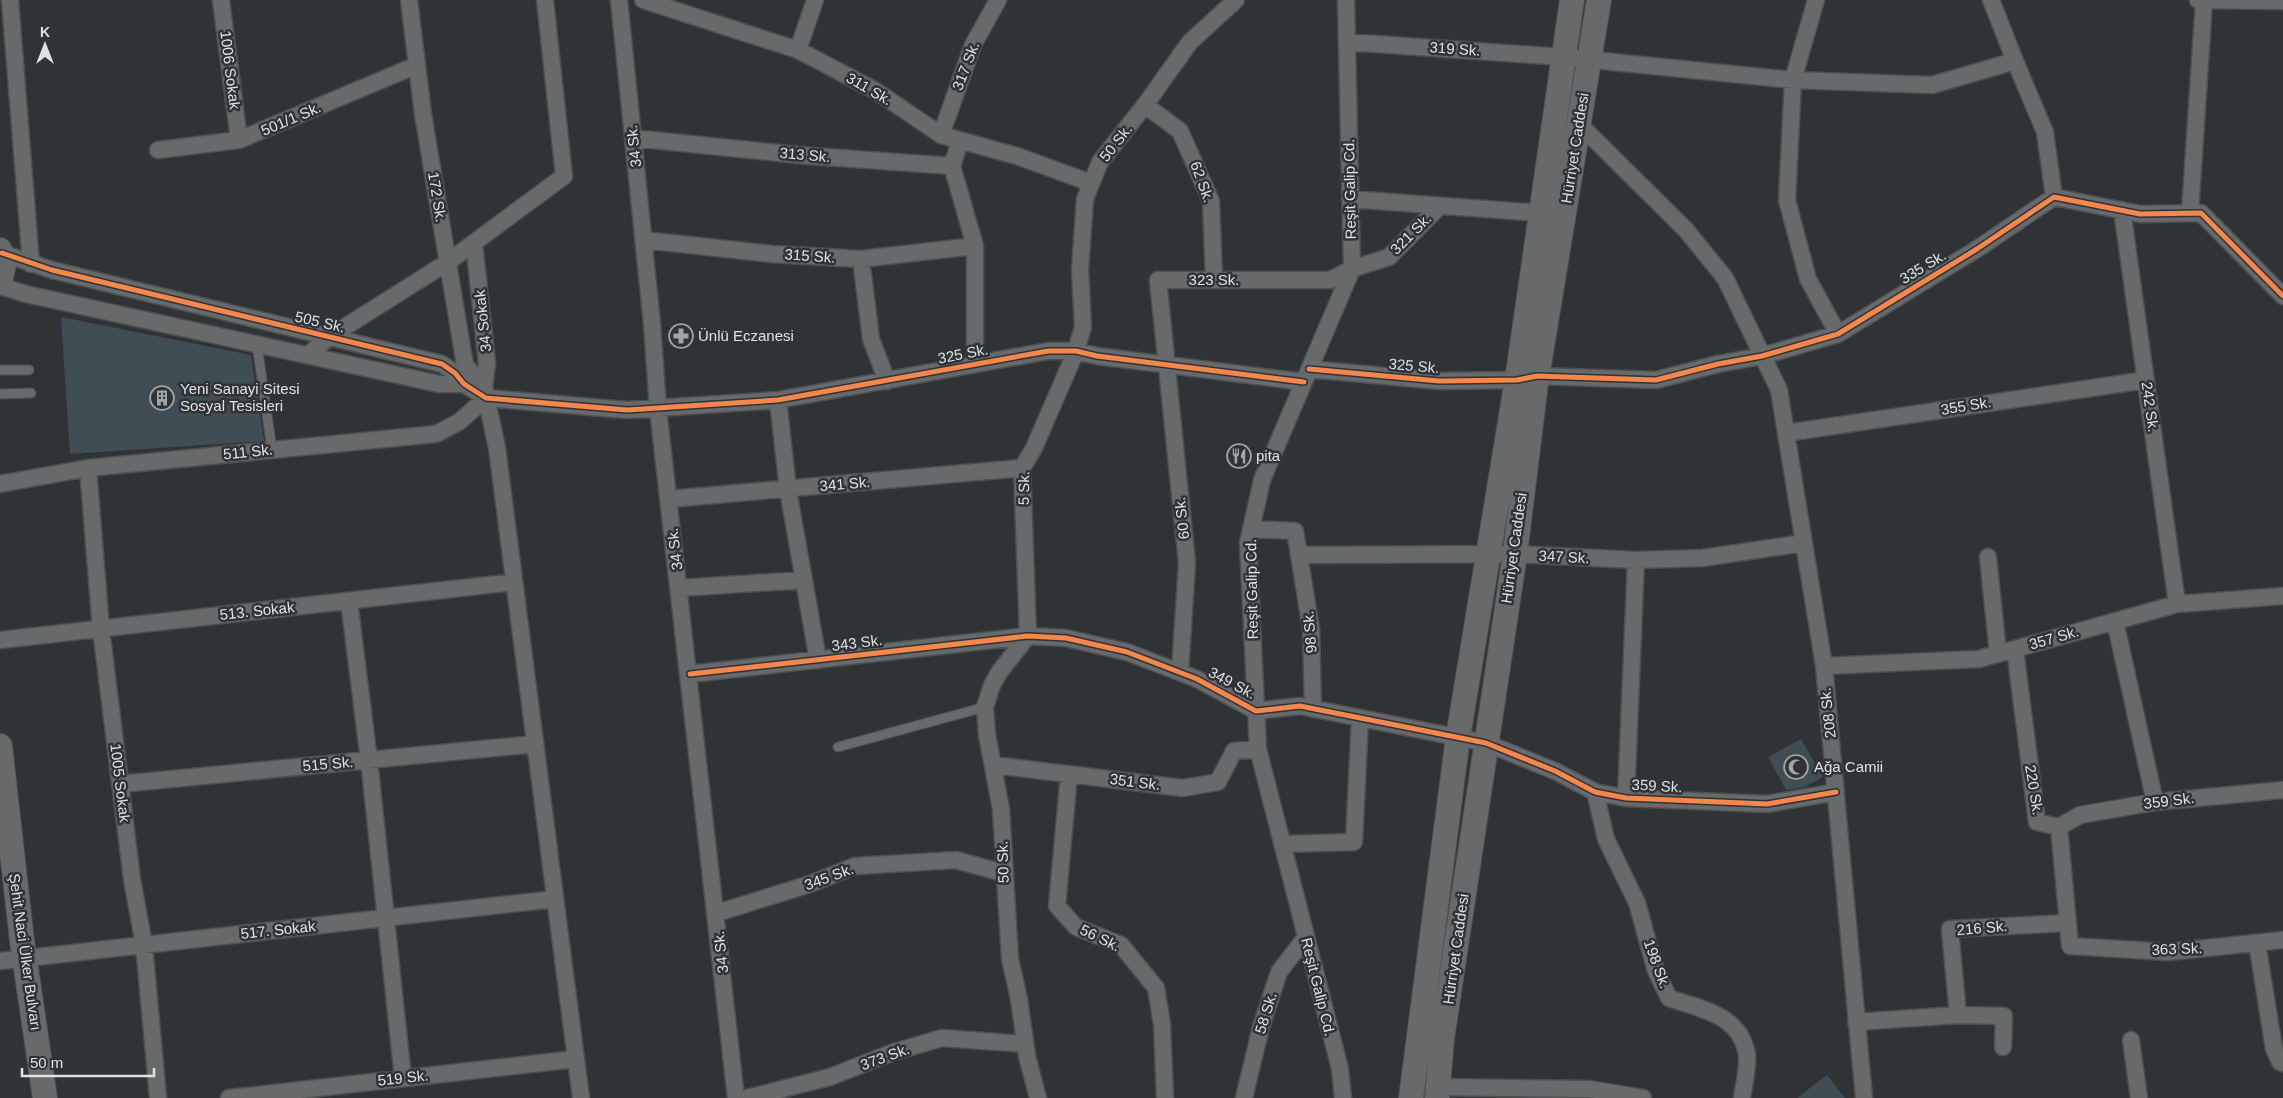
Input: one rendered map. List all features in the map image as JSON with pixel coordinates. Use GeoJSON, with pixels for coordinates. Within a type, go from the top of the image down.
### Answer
{"type":"FeatureCollection","features":[{"type":"Feature","properties":{"kind":"main road","name":"Hürriyet Caddesi"},"geometry":{"type":"LineString","coordinates":[[1437,1093],[1444,1029],[1515,554],[1541,213],[1572,0]]}},
{"type":"Feature","properties":{"kind":"main road","name":"Hürriyet Caddesi"},"geometry":{"type":"LineString","coordinates":[[1411,1098],[1458,736],[1487,554],[1527,378],[1579,124],[1599,0]]}},
{"type":"Feature","properties":{"kind":"main road"},"geometry":{"type":"LineString","coordinates":[[0,282],[4,264],[1,251]]}},
{"type":"Feature","properties":{"kind":"main road","name":"Şehit Naci Ülker Bulvarı"},"geometry":{"type":"LineString","coordinates":[[0,746],[3,802],[45,1098]]}},
{"type":"Feature","properties":{"kind":"street"},"geometry":{"type":"LineString","coordinates":[[10,0],[31,264]]}},
{"type":"Feature","properties":{"kind":"street","name":"1006 Sokak"},"geometry":{"type":"LineString","coordinates":[[221,0],[239,140]]}},
{"type":"Feature","properties":{"kind":"street","name":"172 Sk."},"geometry":{"type":"LineString","coordinates":[[408,0],[464,365],[485,393]]}},
{"type":"Feature","properties":{"kind":"street"},"geometry":{"type":"LineString","coordinates":[[308,355],[329,336],[448,262],[564,176],[545,0]]}},
{"type":"Feature","properties":{"kind":"street","name":"34 Sk."},"geometry":{"type":"LineString","coordinates":[[619,0],[644,240],[658,409],[690,674],[736,1098]]}},
{"type":"Feature","properties":{"kind":"street","name":"311 Sk."},"geometry":{"type":"LineString","coordinates":[[642,0],[798,50],[876,91],[941,135],[1016,156],[1091,183]]}},
{"type":"Feature","properties":{"kind":"street"},"geometry":{"type":"LineString","coordinates":[[798,50],[815,0]]}},
{"type":"Feature","properties":{"kind":"street","name":"317 Sk."},"geometry":{"type":"LineString","coordinates":[[941,135],[973,45],[998,0]]}},
{"type":"Feature","properties":{"kind":"street","name":"50 Sk."},"geometry":{"type":"LineString","coordinates":[[1076,351],[1084,326],[1080,270],[1085,199],[1100,162],[1146,105],[1190,42],[1236,0]]}},
{"type":"Feature","properties":{"kind":"street","name":"Reşit Galip Cd."},"geometry":{"type":"LineString","coordinates":[[1343,1098],[1340,1069],[1258,749],[1248,543],[1262,480],[1352,269],[1346,0]]}},
{"type":"Feature","properties":{"kind":"street"},"geometry":{"type":"LineString","coordinates":[[1816,0],[1793,80],[1787,200],[1808,279],[1838,334]]}},
{"type":"Feature","properties":{"kind":"street"},"geometry":{"type":"LineString","coordinates":[[1991,0],[2045,132],[2054,197],[2140,214],[2201,213],[2283,296]]}},
{"type":"Feature","properties":{"kind":"street"},"geometry":{"type":"LineString","coordinates":[[2190,213],[2201,0],[2283,1]]}},
{"type":"Feature","properties":{"kind":"street","name":"319 Sk."},"geometry":{"type":"LineString","coordinates":[[1346,42],[1563,57],[1793,80],[1932,85],[2015,61]]}},
{"type":"Feature","properties":{"kind":"street","name":"501/1 Sk."},"geometry":{"type":"LineString","coordinates":[[158,150],[239,140],[417,66]]}},
{"type":"Feature","properties":{"kind":"street","name":"62 Sk."},"geometry":{"type":"LineString","coordinates":[[1146,105],[1180,130],[1212,201],[1214,279]]}},
{"type":"Feature","properties":{"kind":"street","name":"208 Sk."},"geometry":{"type":"LineString","coordinates":[[1579,124],[1692,237],[1725,278],[1779,390],[1824,666],[1864,1098]]}},
{"type":"Feature","properties":{"kind":"street","name":"313 Sk."},"geometry":{"type":"LineString","coordinates":[[633,138],[798,155],[952,166]]}},
{"type":"Feature","properties":{"kind":"street"},"geometry":{"type":"LineString","coordinates":[[960,140],[952,166],[976,246],[976,364]]}},
{"type":"Feature","properties":{"kind":"street","name":"335 Sk."},"geometry":{"type":"LineString","coordinates":[[1527,378],[1656,380],[1718,364],[1762,356],[1838,334],[1977,249],[2054,197]]}},
{"type":"Feature","properties":{"kind":"street","name":"321 Sk."},"geometry":{"type":"LineString","coordinates":[[1350,199],[1541,213]]}},
{"type":"Feature","properties":{"kind":"street","name":"321 Sk."},"geometry":{"type":"LineString","coordinates":[[1352,269],[1389,257],[1440,206]]}},
{"type":"Feature","properties":{"kind":"street","name":"242 Sk."},"geometry":{"type":"LineString","coordinates":[[2122,210],[2177,604]]}},
{"type":"Feature","properties":{"kind":"street","name":"315 Sk."},"geometry":{"type":"LineString","coordinates":[[644,240],[772,254],[862,260],[976,246]]}},
{"type":"Feature","properties":{"kind":"street","name":"34 Sokak"},"geometry":{"type":"LineString","coordinates":[[474,243],[487,363],[485,393]]}},
{"type":"Feature","properties":{"kind":"street","name":"505 Sk."},"geometry":{"type":"LineString","coordinates":[[1,251],[31,264],[442,364],[455,373],[464,384],[485,393],[627,410]]}},
{"type":"Feature","properties":{"kind":"street"},"geometry":{"type":"LineString","coordinates":[[862,260],[872,339],[887,381]]}},
{"type":"Feature","properties":{"kind":"street","name":"323 Sk."},"geometry":{"type":"LineString","coordinates":[[1166,364],[1158,280],[1330,280],[1352,269]]}},
{"type":"Feature","properties":{"kind":"street"},"geometry":{"type":"LineString","coordinates":[[0,286],[26,294],[439,384],[464,384]]}},
{"type":"Feature","properties":{"kind":"street","name":"325 Sk."},"geometry":{"type":"LineString","coordinates":[[627,410],[778,400],[1048,351],[1076,351],[1097,356],[1166,364],[1306,376],[1439,381],[1527,378]]}},
{"type":"Feature","properties":{"kind":"street","name":"5 Sk."},"geometry":{"type":"LineString","coordinates":[[1028,636],[1022,468],[1034,448],[1076,351]]}},
{"type":"Feature","properties":{"kind":"street","name":"60 Sk."},"geometry":{"type":"LineString","coordinates":[[1166,364],[1187,563],[1180,672]]}},
{"type":"Feature","properties":{"kind":"street","name":"355 Sk."},"geometry":{"type":"LineString","coordinates":[[1786,433],[2146,380]]}},
{"type":"Feature","properties":{"kind":"street"},"geometry":{"type":"LineString","coordinates":[[485,393],[497,448],[581,1098]]}},
{"type":"Feature","properties":{"kind":"street","name":"511 Sk."},"geometry":{"type":"LineString","coordinates":[[0,484],[88,468],[436,434],[459,422],[485,393]]}},
{"type":"Feature","properties":{"kind":"street"},"geometry":{"type":"LineString","coordinates":[[778,400],[788,490],[818,660]]}},
{"type":"Feature","properties":{"kind":"street","name":"1005 Sokak"},"geometry":{"type":"LineString","coordinates":[[88,468],[101,628],[132,879],[144,945],[158,1098]]}},
{"type":"Feature","properties":{"kind":"street","name":"341 Sk."},"geometry":{"type":"LineString","coordinates":[[669,499],[1022,468]]}},
{"type":"Feature","properties":{"kind":"street"},"geometry":{"type":"LineString","coordinates":[[1251,529],[1295,531],[1299,555]]}},
{"type":"Feature","properties":{"kind":"street","name":"347 Sk."},"geometry":{"type":"LineString","coordinates":[[1299,555],[1515,554],[1636,560],[1702,558],[1804,544]]}},
{"type":"Feature","properties":{"kind":"street","name":"98 Sk."},"geometry":{"type":"LineString","coordinates":[[1299,555],[1311,629],[1313,710]]}},
{"type":"Feature","properties":{"kind":"street"},"geometry":{"type":"LineString","coordinates":[[1988,557],[1998,654]]}},
{"type":"Feature","properties":{"kind":"street"},"geometry":{"type":"LineString","coordinates":[[1626,798],[1636,560]]}},
{"type":"Feature","properties":{"kind":"street"},"geometry":{"type":"LineString","coordinates":[[679,588],[803,580]]}},
{"type":"Feature","properties":{"kind":"street","name":"513. Sokak"},"geometry":{"type":"LineString","coordinates":[[0,640],[514,582]]}},
{"type":"Feature","properties":{"kind":"street","name":"357 Sk."},"geometry":{"type":"LineString","coordinates":[[1824,666],[1979,659],[2177,604],[2283,596]]}},
{"type":"Feature","properties":{"kind":"street"},"geometry":{"type":"LineString","coordinates":[[349,601],[369,760],[403,1078]]}},
{"type":"Feature","properties":{"kind":"street"},"geometry":{"type":"LineString","coordinates":[[2115,621],[2155,802]]}},
{"type":"Feature","properties":{"kind":"street","name":"50 Sk."},"geometry":{"type":"LineString","coordinates":[[1028,636],[1000,671],[992,685],[985,706],[1001,809],[1010,959],[1019,999],[1025,1044],[1038,1098]]}},
{"type":"Feature","properties":{"kind":"street","name":"349 Sk."},"geometry":{"type":"LineString","coordinates":[[1028,636],[1066,638],[1127,652],[1197,678],[1256,711],[1300,706],[1486,743]]}},
{"type":"Feature","properties":{"kind":"street","name":"343 Sk."},"geometry":{"type":"LineString","coordinates":[[690,674],[1028,636]]}},
{"type":"Feature","properties":{"kind":"street","name":"220 Sk."},"geometry":{"type":"LineString","coordinates":[[2015,649],[2038,822],[2059,827],[2070,946]]}},
{"type":"Feature","properties":{"kind":"street"},"geometry":{"type":"LineString","coordinates":[[1282,844],[1354,842],[1360,718]]}},
{"type":"Feature","properties":{"kind":"street","name":"359 Sk."},"geometry":{"type":"LineString","coordinates":[[1486,743],[1555,771],[1595,792],[1626,798],[1768,804],[1836,792]]}},
{"type":"Feature","properties":{"kind":"street","name":"515 Sk."},"geometry":{"type":"LineString","coordinates":[[120,784],[535,744]]}},
{"type":"Feature","properties":{"kind":"street","name":"351 Sk."},"geometry":{"type":"LineString","coordinates":[[993,765],[1184,788],[1218,782],[1234,751],[1258,749]]}},
{"type":"Feature","properties":{"kind":"street","name":"56 Sk."},"geometry":{"type":"LineString","coordinates":[[1070,774],[1057,906],[1076,927],[1121,945],[1156,988],[1162,1024],[1165,1098]]}},
{"type":"Feature","properties":{"kind":"street","name":"359 Sk."},"geometry":{"type":"LineString","coordinates":[[2059,827],[2080,815],[2155,802],[2283,790]]}},
{"type":"Feature","properties":{"kind":"street","name":"198 Sk."},"geometry":{"type":"LineString","coordinates":[[1595,792],[1606,839],[1637,903],[1656,971],[1670,998],[1715,1014],[1736,1027],[1747,1055],[1742,1098]]}},
{"type":"Feature","properties":{"kind":"street","name":"345 Sk."},"geometry":{"type":"LineString","coordinates":[[717,913],[810,884],[855,866],[956,860],[1004,872]]}},
{"type":"Feature","properties":{"kind":"street","name":"517. Sokak"},"geometry":{"type":"LineString","coordinates":[[0,961],[555,899]]}},
{"type":"Feature","properties":{"kind":"street","name":"216 Sk."},"geometry":{"type":"LineString","coordinates":[[1958,1015],[1950,929],[2068,922]]}},
{"type":"Feature","properties":{"kind":"street","name":"58 Sk."},"geometry":{"type":"LineString","coordinates":[[1244,1098],[1261,1027],[1279,972],[1306,937]]}},
{"type":"Feature","properties":{"kind":"street","name":"363 Sk."},"geometry":{"type":"LineString","coordinates":[[2070,946],[2168,952],[2283,940]]}},
{"type":"Feature","properties":{"kind":"street"},"geometry":{"type":"LineString","coordinates":[[2257,943],[2274,1049],[2280,1062],[2283,1064]]}},
{"type":"Feature","properties":{"kind":"street"},"geometry":{"type":"LineString","coordinates":[[1856,1022],[1958,1015],[2004,1016],[2002,1047]]}},
{"type":"Feature","properties":{"kind":"street","name":"373 Sk."},"geometry":{"type":"LineString","coordinates":[[747,1098],[830,1077],[894,1052],[942,1038],[1025,1044]]}},
{"type":"Feature","properties":{"kind":"street"},"geometry":{"type":"LineString","coordinates":[[2131,1040],[2138,1098]]}},
{"type":"Feature","properties":{"kind":"street","name":"519 Sk."},"geometry":{"type":"LineString","coordinates":[[229,1098],[576,1058]]}},
{"type":"Feature","properties":{"kind":"street"},"geometry":{"type":"LineString","coordinates":[[1437,1093],[1589,1089],[1643,1098]]}},
{"type":"Feature","properties":{"kind":"lane"},"geometry":{"type":"LineString","coordinates":[[258,344],[272,450]]}},
{"type":"Feature","properties":{"kind":"lane"},"geometry":{"type":"LineString","coordinates":[[0,370],[29,370]]}},
{"type":"Feature","properties":{"kind":"lane"},"geometry":{"type":"LineString","coordinates":[[0,394],[31,393]]}},
{"type":"Feature","properties":{"kind":"lane"},"geometry":{"type":"LineString","coordinates":[[838,746],[985,706]]}},
{"type":"Feature","properties":{"kind":"building","name":"Yeni Sanayi Sitesi Sosyal Tesisleri"},"geometry":{"type":"Polygon","coordinates":[[[61,317],[251,355],[264,441],[70,454],[61,317]]]}},
{"type":"Feature","properties":{"kind":"building","name":"Ağa Camii"},"geometry":{"type":"Polygon","coordinates":[[[1801,739],[1823,777],[1805,787],[1786,790],[1768,757],[1801,739]]]}},
{"type":"Feature","properties":{"kind":"building"},"geometry":{"type":"Polygon","coordinates":[[[1827,1075],[1845,1098],[1797,1098],[1827,1075]]]}},
{"type":"Feature","properties":{"kind":"cycle path"},"geometry":{"type":"LineString","coordinates":[[1309,369],[1439,381],[1517,380],[1537,376],[1656,380],[1718,364],[1762,356],[1838,334],[1977,249],[2054,197],[2140,214],[2201,213],[2283,296]]}},
{"type":"Feature","properties":{"kind":"cycle path"},"geometry":{"type":"LineString","coordinates":[[2,253],[52,270],[442,364],[455,373],[464,384],[486,398],[627,410],[778,400],[1048,351],[1076,351],[1097,356],[1304,382]]}},
{"type":"Feature","properties":{"kind":"cycle path"},"geometry":{"type":"LineString","coordinates":[[690,674],[1028,636],[1066,638],[1127,652],[1197,679],[1256,711],[1300,706],[1486,743],[1555,771],[1595,792],[1626,798],[1767,804],[1836,792]]}},
{"type":"Feature","properties":{"kind":"place","name":"Ünlü Eczanesi"},"geometry":{"type":"Point","coordinates":[681,336]}},
{"type":"Feature","properties":{"kind":"place","name":"Yeni Sanayi Sitesi Sosyal Tesisleri"},"geometry":{"type":"Point","coordinates":[162,398]}},
{"type":"Feature","properties":{"kind":"place","name":"pita"},"geometry":{"type":"Point","coordinates":[1239,456]}},
{"type":"Feature","properties":{"kind":"place","name":"Ağa Camii"},"geometry":{"type":"Point","coordinates":[1796,767]}}]}
